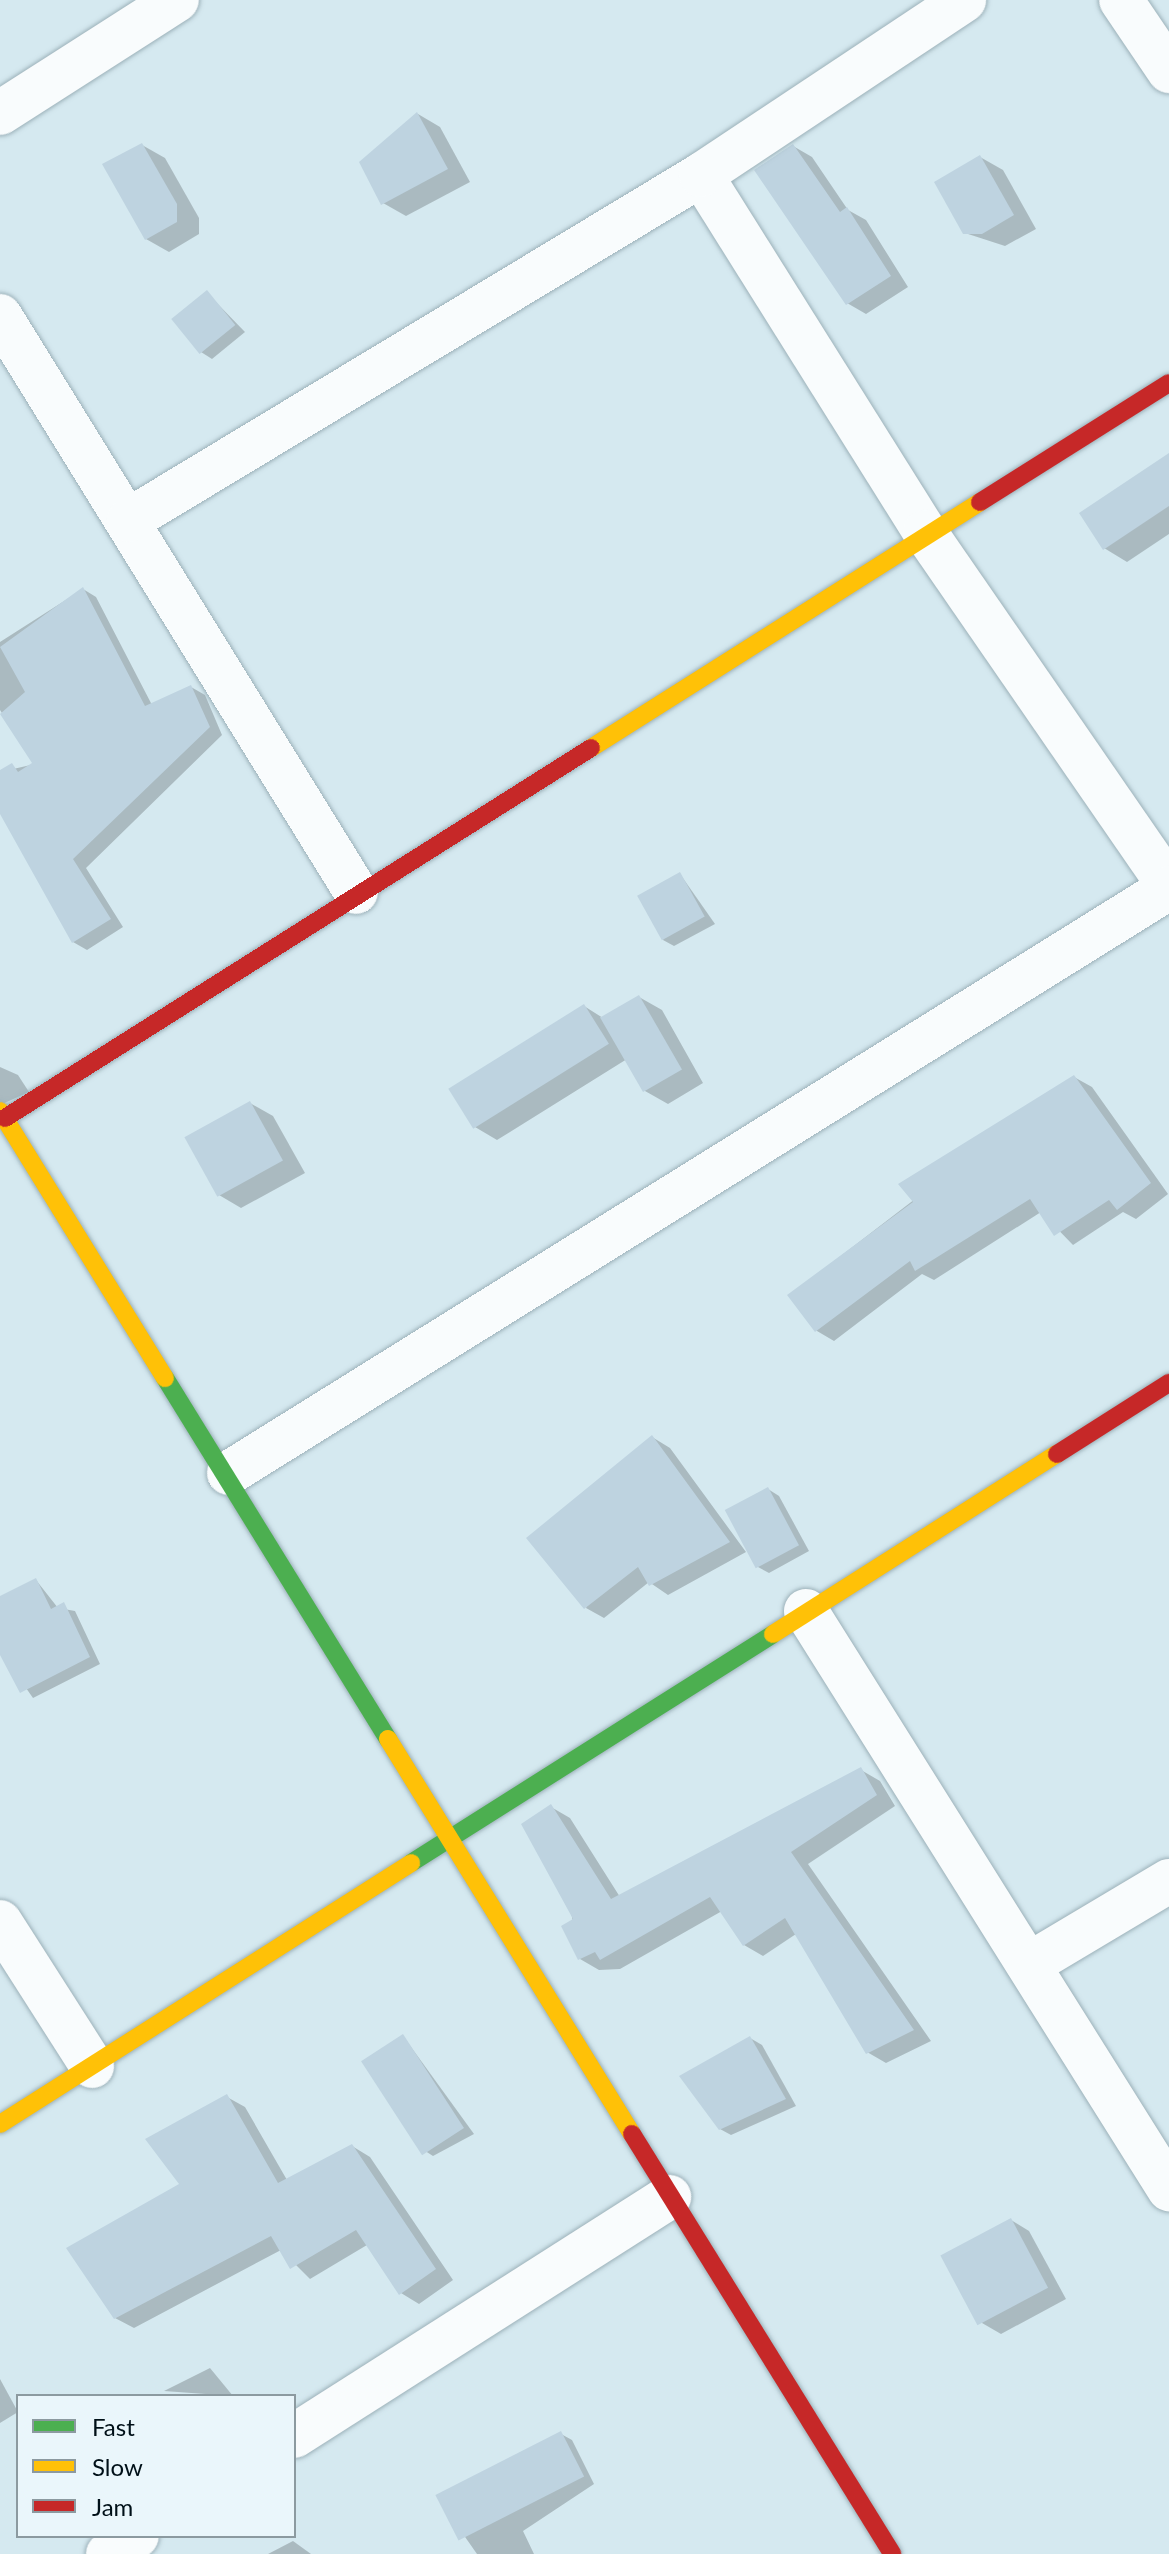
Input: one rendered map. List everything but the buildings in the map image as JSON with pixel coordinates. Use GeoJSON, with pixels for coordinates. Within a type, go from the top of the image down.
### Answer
{"type":"FeatureCollection","features":[{"type":"Feature","properties":{"kind":"street"},"geometry":{"type":"LineString","coordinates":[[0,113],[177,0]]}},
{"type":"Feature","properties":{"kind":"street"},"geometry":{"type":"LineString","coordinates":[[129,520],[701,175],[964,0]]}},
{"type":"Feature","properties":{"kind":"street"},"geometry":{"type":"LineString","coordinates":[[1121,0],[1169,71]]}},
{"type":"Feature","properties":{"kind":"street"},"geometry":{"type":"LineString","coordinates":[[229,1473],[1169,887],[925,532],[701,175]]}},
{"type":"Feature","properties":{"kind":"street"},"geometry":{"type":"LineString","coordinates":[[0,316],[129,520],[356,892]]}},
{"type":"Feature","properties":{"kind":"street"},"geometry":{"type":"LineString","coordinates":[[892,2554],[669,2197],[455,1838],[2,1115],[925,532],[1169,383]]}},
{"type":"Feature","properties":{"kind":"street"},"geometry":{"type":"LineString","coordinates":[[0,2124],[1169,1383]]}},
{"type":"Feature","properties":{"kind":"street"},"geometry":{"type":"LineString","coordinates":[[806,1611],[1033,1962],[1169,2189]]}},
{"type":"Feature","properties":{"kind":"street"},"geometry":{"type":"LineString","coordinates":[[1033,1962],[1169,1881]]}},
{"type":"Feature","properties":{"kind":"street"},"geometry":{"type":"LineString","coordinates":[[0,1922],[92,2066]]}},
{"type":"Feature","properties":{"kind":"street"},"geometry":{"type":"LineString","coordinates":[[296,2435],[669,2197]]}},
{"type":"Feature","properties":{"kind":"street"},"geometry":{"type":"LineString","coordinates":[[108,2554],[134,2538]]}},
{"type":"Feature","properties":{"kind":"traffic: fast"},"geometry":{"type":"LineString","coordinates":[[165,1378],[388,1739]]}},
{"type":"Feature","properties":{"kind":"traffic: fast"},"geometry":{"type":"LineString","coordinates":[[411,1863],[773,1634]]}},
{"type":"Feature","properties":{"kind":"traffic: slow"},"geometry":{"type":"LineString","coordinates":[[591,748],[980,502]]}},
{"type":"Feature","properties":{"kind":"traffic: slow"},"geometry":{"type":"LineString","coordinates":[[0,1111],[165,1378]]}},
{"type":"Feature","properties":{"kind":"traffic: slow"},"geometry":{"type":"LineString","coordinates":[[773,1634],[1057,1454]]}},
{"type":"Feature","properties":{"kind":"traffic: slow"},"geometry":{"type":"LineString","coordinates":[[388,1739],[632,2134]]}},
{"type":"Feature","properties":{"kind":"traffic: slow"},"geometry":{"type":"LineString","coordinates":[[0,2124],[411,1863]]}},
{"type":"Feature","properties":{"kind":"traffic: jam"},"geometry":{"type":"LineString","coordinates":[[980,502],[1169,383]]}},
{"type":"Feature","properties":{"kind":"traffic: jam"},"geometry":{"type":"LineString","coordinates":[[5,1118],[591,748]]}},
{"type":"Feature","properties":{"kind":"traffic: jam"},"geometry":{"type":"LineString","coordinates":[[1057,1454],[1169,1383]]}},
{"type":"Feature","properties":{"kind":"traffic: jam"},"geometry":{"type":"LineString","coordinates":[[632,2134],[892,2554]]}}]}
